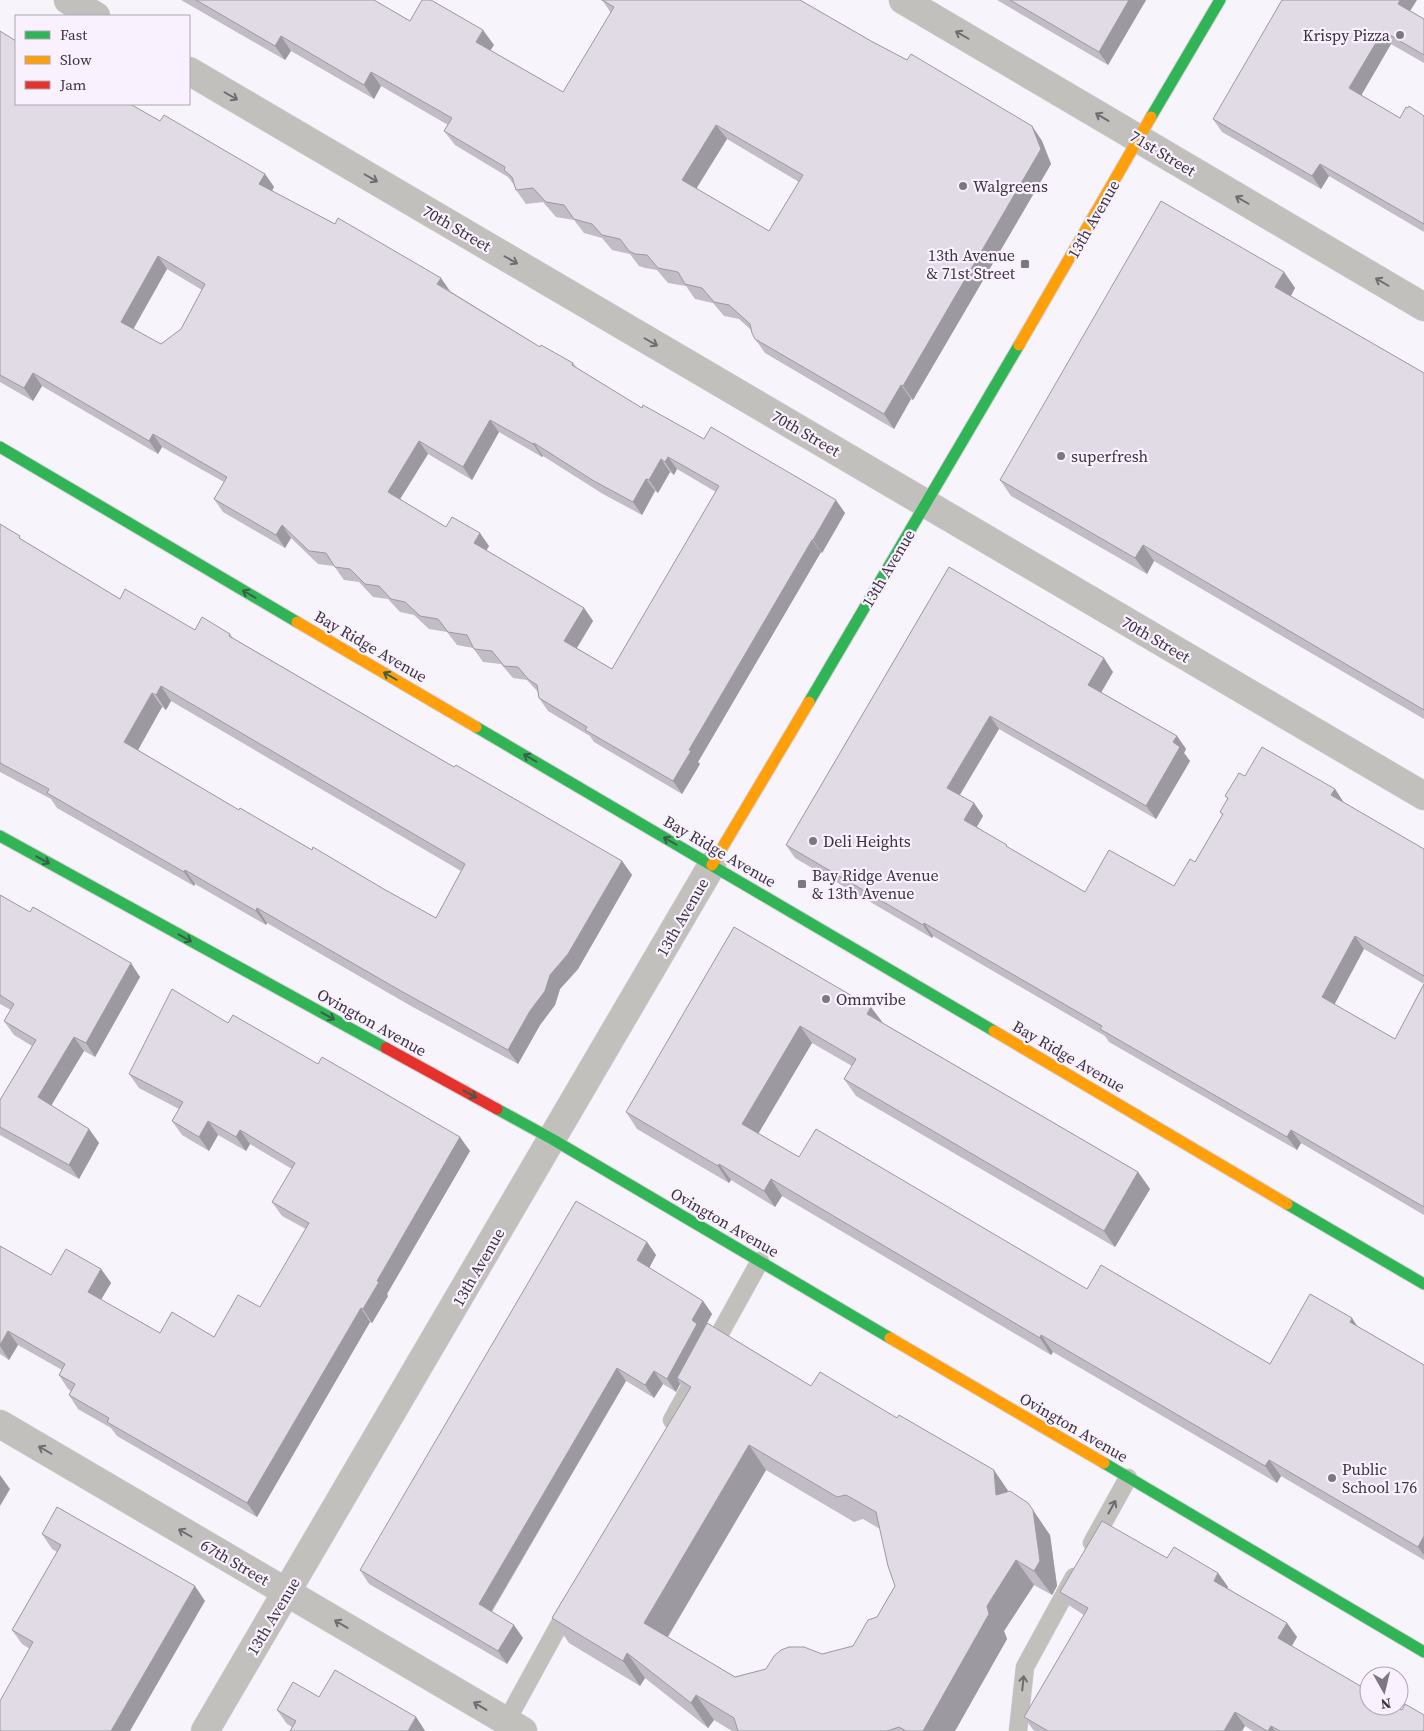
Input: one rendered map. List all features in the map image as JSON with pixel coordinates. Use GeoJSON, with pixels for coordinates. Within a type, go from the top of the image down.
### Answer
{"type":"FeatureCollection","features":[{"type":"Feature","properties":{"kind":"street"},"geometry":{"type":"LineString","coordinates":[[68,0],[94,15]]}},
{"type":"Feature","properties":{"kind":"street","name":"71st Street"},"geometry":{"type":"LineString","coordinates":[[902,0],[1424,307]]}},
{"type":"Feature","properties":{"kind":"street","name":"13th Avenue"},"geometry":{"type":"LineString","coordinates":[[205,1731],[1220,0]]}},
{"type":"Feature","properties":{"kind":"street","name":"70th Street"},"geometry":{"type":"LineString","coordinates":[[190,72],[1424,796]]}},
{"type":"Feature","properties":{"kind":"street","name":"Bay Ridge Avenue"},"geometry":{"type":"LineString","coordinates":[[0,447],[1424,1284]]}},
{"type":"Feature","properties":{"kind":"street","name":"Ovington Avenue"},"geometry":{"type":"LineString","coordinates":[[0,836],[552,1139],[1424,1652]]}},
{"type":"Feature","properties":{"kind":"street","name":"67th Street"},"geometry":{"type":"LineString","coordinates":[[0,1424],[514,1726]]}},
{"type":"Feature","properties":{"kind":"lane"},"geometry":{"type":"LineString","coordinates":[[666,1431],[760,1261]]}},
{"type":"Feature","properties":{"kind":"lane"},"geometry":{"type":"LineString","coordinates":[[1018,1731],[1025,1666],[1128,1478]]}},
{"type":"Feature","properties":{"kind":"lane"},"geometry":{"type":"LineString","coordinates":[[514,1726],[576,1595]]}},
{"type":"Feature","properties":{"kind":"building"},"geometry":{"type":"Polygon","coordinates":[[[196,0],[374,0],[410,21],[422,0],[431,0],[483,30],[476,42],[563,92],[614,7],[602,0],[800,0],[907,60],[911,54],[1032,126],[1041,149],[903,386],[901,385],[884,414],[755,339],[750,324],[729,305],[714,302],[702,288],[685,284],[678,272],[658,268],[647,255],[635,254],[629,251],[620,239],[602,235],[592,224],[574,219],[564,205],[546,202],[533,188],[516,190],[512,177],[504,170],[505,167],[444,131],[452,118],[371,72],[364,85],[281,36],[275,46],[196,0]],[[716,125],[682,180],[769,231],[803,175],[716,125]]]}},
{"type":"Feature","properties":{"kind":"building"},"geometry":{"type":"Polygon","coordinates":[[[1010,0],[1129,0],[1099,52],[1010,0]]]}},
{"type":"Feature","properties":{"kind":"building"},"geometry":{"type":"Polygon","coordinates":[[[1282,0],[1400,0],[1398,4],[1424,19],[1424,55],[1383,31],[1349,88],[1400,118],[1406,107],[1408,108],[1409,106],[1424,116],[1424,224],[1320,164],[1312,176],[1213,119],[1282,0]]]}},
{"type":"Feature","properties":{"kind":"building"},"geometry":{"type":"Polygon","coordinates":[[[0,31],[15,40],[15,105],[132,105],[160,121],[164,115],[265,174],[259,184],[335,224],[338,218],[441,278],[437,284],[540,347],[541,345],[573,363],[572,365],[642,408],[643,405],[704,439],[711,427],[836,500],[689,750],[691,751],[673,781],[585,730],[587,727],[539,698],[537,685],[528,679],[518,667],[504,666],[492,651],[474,649],[467,635],[448,632],[438,619],[420,616],[405,602],[391,599],[379,586],[365,584],[350,569],[335,567],[326,553],[309,551],[282,525],[276,535],[214,499],[227,477],[153,434],[149,441],[33,373],[24,388],[0,375],[0,31]],[[158,256],[121,322],[161,344],[181,329],[205,284],[158,256]],[[490,420],[463,467],[419,441],[388,492],[446,527],[452,517],[480,533],[474,543],[584,608],[564,641],[612,669],[719,486],[668,457],[665,462],[661,459],[649,480],[646,479],[633,502],[490,420]]]}},
{"type":"Feature","properties":{"kind":"building"},"geometry":{"type":"Polygon","coordinates":[[[1161,201],[1284,272],[1275,287],[1424,373],[1424,710],[1143,545],[1135,558],[1000,480],[1161,201]]]}},
{"type":"Feature","properties":{"kind":"building"},"geometry":{"type":"Polygon","coordinates":[[[0,524],[20,536],[19,538],[120,599],[125,589],[195,630],[202,617],[230,634],[229,636],[454,767],[456,765],[622,861],[568,954],[550,975],[545,991],[530,1011],[508,1050],[257,908],[256,911],[185,870],[184,872],[47,793],[49,789],[0,763],[0,524]],[[161,686],[156,695],[152,693],[124,742],[239,810],[240,808],[312,850],[313,847],[436,918],[465,864],[161,686]]]}},
{"type":"Feature","properties":{"kind":"building"},"geometry":{"type":"Polygon","coordinates":[[[949,567],[1104,658],[1088,685],[1177,736],[1173,742],[1180,747],[1146,806],[990,716],[947,788],[974,803],[964,820],[1006,846],[1085,892],[1109,850],[1174,886],[1190,859],[1195,862],[1223,814],[1220,812],[1228,798],[1225,796],[1239,773],[1245,776],[1262,747],[1335,789],[1331,795],[1424,849],[1424,976],[1355,936],[1322,997],[1395,1039],[1424,984],[1424,1207],[1291,1130],[1287,1137],[1100,1029],[1102,1026],[786,845],[949,567]]]}},
{"type":"Feature","properties":{"kind":"building"},"geometry":{"type":"Polygon","coordinates":[[[0,895],[30,912],[33,907],[131,963],[86,1043],[74,1037],[38,1097],[89,1129],[69,1165],[0,1127],[0,1100],[36,1040],[4,1021],[14,1004],[0,995],[0,895]]]}},
{"type":"Feature","properties":{"kind":"building"},"geometry":{"type":"Polygon","coordinates":[[[734,927],[871,1007],[867,1014],[1138,1172],[1104,1231],[844,1079],[856,1059],[800,1026],[742,1124],[799,1157],[816,1129],[1087,1289],[1101,1265],[1270,1364],[1310,1294],[1352,1318],[1350,1322],[1424,1365],[1424,1536],[1418,1547],[1269,1460],[1265,1466],[1041,1335],[1040,1338],[771,1179],[764,1191],[626,1112],[734,927]]]}},
{"type":"Feature","properties":{"kind":"building"},"geometry":{"type":"Polygon","coordinates":[[[172,989],[228,1023],[233,1015],[318,1064],[322,1057],[460,1137],[377,1281],[379,1282],[363,1309],[361,1308],[247,1503],[107,1422],[109,1418],[69,1395],[75,1384],[59,1375],[65,1364],[8,1331],[0,1345],[0,1246],[51,1275],[66,1249],[101,1269],[88,1292],[160,1333],[172,1312],[214,1337],[238,1295],[260,1307],[309,1223],[272,1202],[295,1163],[240,1130],[236,1137],[208,1121],[199,1137],[172,1121],[183,1102],[129,1074],[172,989]]]}},
{"type":"Feature","properties":{"kind":"building"},"geometry":{"type":"Polygon","coordinates":[[[576,1201],[647,1242],[637,1260],[703,1301],[692,1320],[697,1324],[667,1379],[654,1371],[645,1385],[617,1368],[479,1604],[514,1625],[498,1651],[360,1570],[576,1201]]]}},
{"type":"Feature","properties":{"kind":"building"},"geometry":{"type":"Polygon","coordinates":[[[707,1323],[811,1386],[820,1372],[897,1418],[899,1415],[994,1470],[996,1495],[1010,1491],[1028,1503],[1033,1510],[1040,1561],[1034,1571],[1016,1560],[987,1606],[989,1614],[923,1731],[906,1731],[899,1727],[887,1731],[738,1731],[734,1718],[696,1695],[691,1703],[627,1653],[623,1661],[552,1618],[691,1387],[677,1378],[707,1323]],[[749,1445],[644,1623],[735,1677],[766,1669],[774,1656],[781,1650],[789,1647],[804,1647],[822,1654],[853,1646],[868,1620],[877,1617],[895,1586],[888,1566],[876,1512],[846,1495],[837,1497],[749,1445]]]}},
{"type":"Feature","properties":{"kind":"building"},"geometry":{"type":"Polygon","coordinates":[[[57,1507],[195,1586],[111,1731],[0,1731],[0,1701],[33,1642],[12,1630],[61,1545],[42,1534],[57,1507]]]}},
{"type":"Feature","properties":{"kind":"building"},"geometry":{"type":"Polygon","coordinates":[[[1102,1521],[1167,1558],[1174,1547],[1218,1573],[1214,1581],[1287,1623],[1278,1638],[1359,1685],[1359,1716],[1409,1716],[1409,1706],[1424,1715],[1424,1731],[1280,1731],[1271,1726],[1267,1731],[1235,1712],[1224,1731],[1048,1731],[1024,1717],[1088,1608],[1060,1592],[1102,1521]]]}},
{"type":"Feature","properties":{"kind":"building"},"geometry":{"type":"Polygon","coordinates":[[[335,1670],[416,1717],[408,1731],[290,1731],[296,1721],[277,1710],[293,1682],[319,1697],[335,1670]]]}},
{"type":"Feature","properties":{"kind":"traffic: fast"},"geometry":{"type":"LineString","coordinates":[[1151,117],[1220,0]]}},
{"type":"Feature","properties":{"kind":"traffic: fast"},"geometry":{"type":"LineString","coordinates":[[809,702],[1019,345]]}},
{"type":"Feature","properties":{"kind":"traffic: fast"},"geometry":{"type":"LineString","coordinates":[[0,447],[297,622]]}},
{"type":"Feature","properties":{"kind":"traffic: fast"},"geometry":{"type":"LineString","coordinates":[[476,727],[994,1031]]}},
{"type":"Feature","properties":{"kind":"traffic: fast"},"geometry":{"type":"LineString","coordinates":[[0,836],[386,1048]]}},
{"type":"Feature","properties":{"kind":"traffic: fast"},"geometry":{"type":"LineString","coordinates":[[497,1109],[552,1139],[890,1338]]}},
{"type":"Feature","properties":{"kind":"traffic: fast"},"geometry":{"type":"LineString","coordinates":[[1287,1204],[1424,1284]]}},
{"type":"Feature","properties":{"kind":"traffic: fast"},"geometry":{"type":"LineString","coordinates":[[1104,1463],[1424,1652]]}},
{"type":"Feature","properties":{"kind":"traffic: slow"},"geometry":{"type":"LineString","coordinates":[[1019,345],[1151,117]]}},
{"type":"Feature","properties":{"kind":"traffic: slow"},"geometry":{"type":"LineString","coordinates":[[297,622],[476,727]]}},
{"type":"Feature","properties":{"kind":"traffic: slow"},"geometry":{"type":"LineString","coordinates":[[712,865],[809,702]]}},
{"type":"Feature","properties":{"kind":"traffic: slow"},"geometry":{"type":"LineString","coordinates":[[994,1031],[1287,1204]]}},
{"type":"Feature","properties":{"kind":"traffic: slow"},"geometry":{"type":"LineString","coordinates":[[890,1338],[1104,1463]]}},
{"type":"Feature","properties":{"kind":"traffic: jam"},"geometry":{"type":"LineString","coordinates":[[386,1048],[497,1109]]}},
{"type":"Feature","properties":{"kind":"place","name":"Krispy Pizza"},"geometry":{"type":"Point","coordinates":[1400,35]}},
{"type":"Feature","properties":{"kind":"place","name":"Walgreens"},"geometry":{"type":"Point","coordinates":[963,186]}},
{"type":"Feature","properties":{"kind":"place","name":"13th Avenue & 71st Street"},"geometry":{"type":"Point","coordinates":[1025,264]}},
{"type":"Feature","properties":{"kind":"place","name":"superfresh"},"geometry":{"type":"Point","coordinates":[1061,456]}},
{"type":"Feature","properties":{"kind":"place","name":"Deli Heights"},"geometry":{"type":"Point","coordinates":[813,841]}},
{"type":"Feature","properties":{"kind":"place","name":"Bay Ridge Avenue & 13th Avenue"},"geometry":{"type":"Point","coordinates":[802,884]}},
{"type":"Feature","properties":{"kind":"place","name":"Ommvibe"},"geometry":{"type":"Point","coordinates":[826,999]}},
{"type":"Feature","properties":{"kind":"place","name":"Public School 176"},"geometry":{"type":"Point","coordinates":[1332,1478]}}]}
